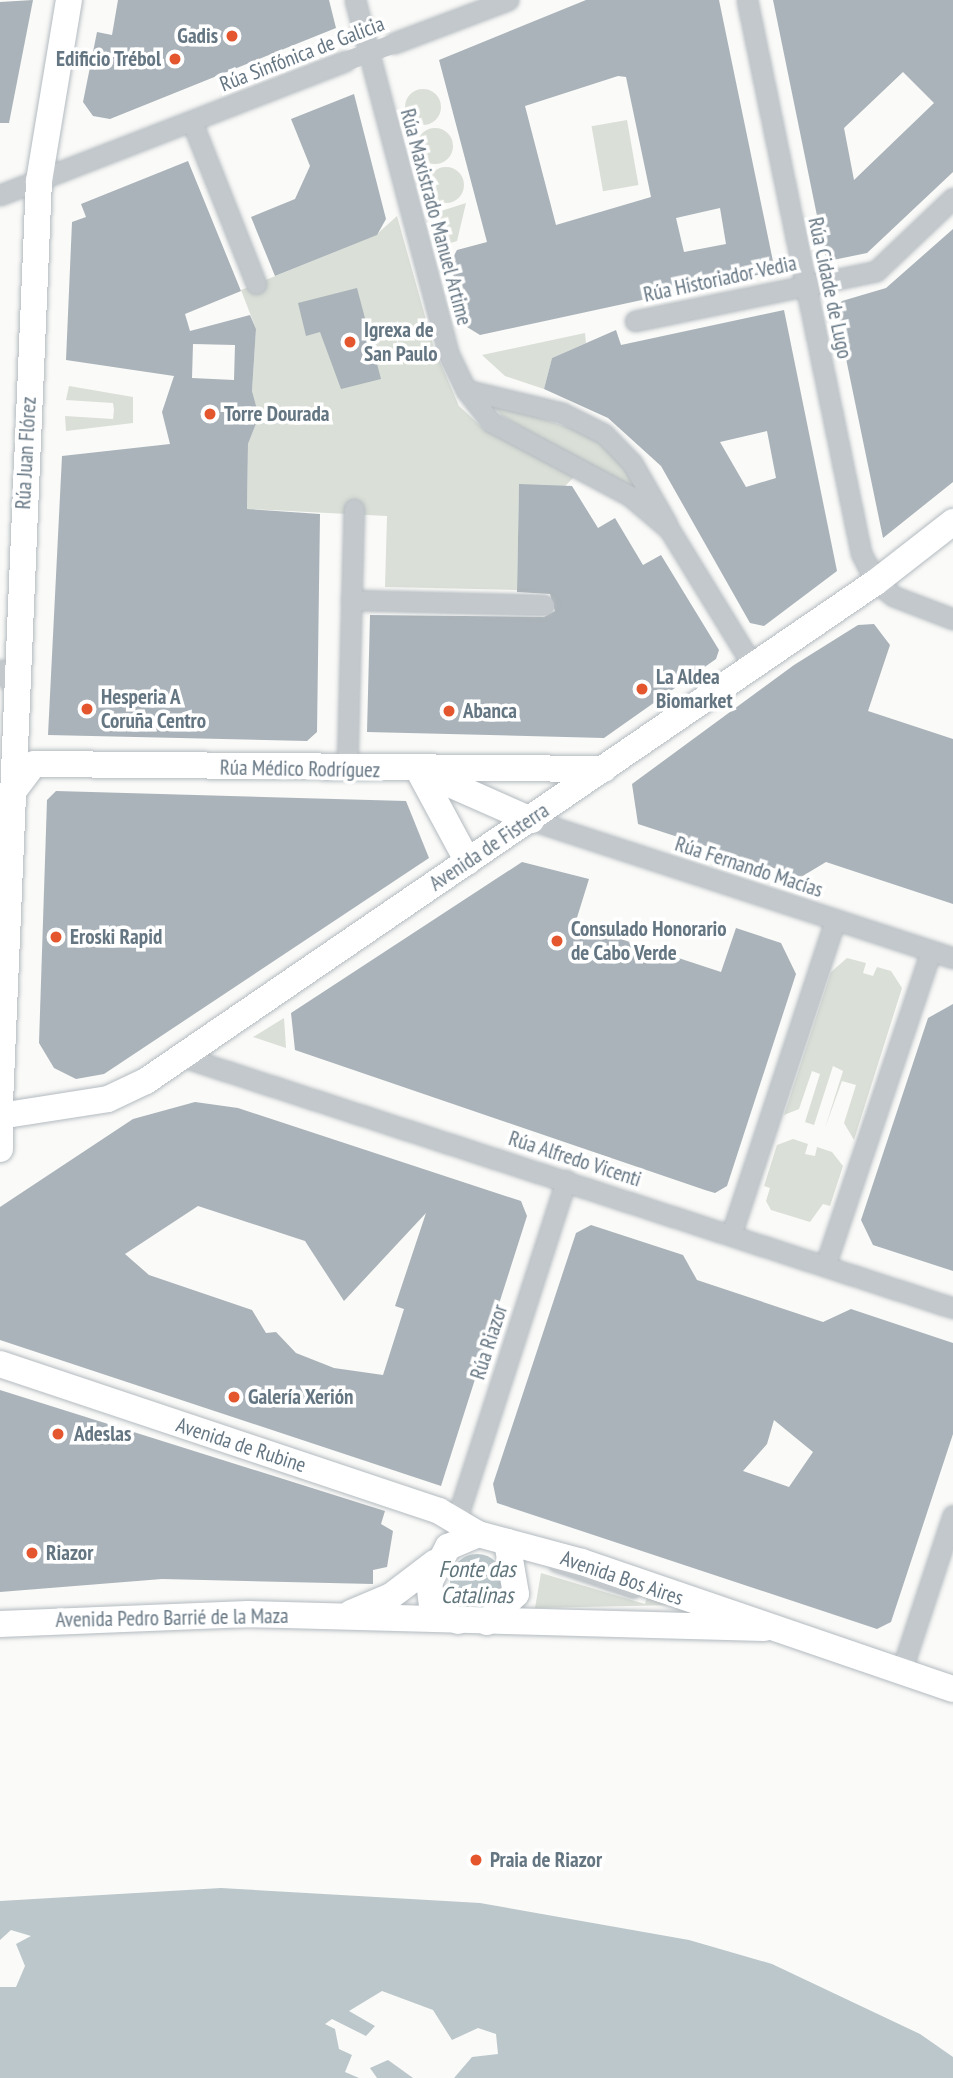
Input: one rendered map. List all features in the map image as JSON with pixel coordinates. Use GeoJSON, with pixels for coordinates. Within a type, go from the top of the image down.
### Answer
{"type":"FeatureCollection","features":[{"type":"Feature","properties":{"kind":"main road","name":"Rúa Juan Flórez"},"geometry":{"type":"LineString","coordinates":[[0,1103],[5,916],[12,793],[8,679],[39,181],[69,0]]}},
{"type":"Feature","properties":{"kind":"main road","name":"Avenida de Fisterra"},"geometry":{"type":"LineString","coordinates":[[0,1116],[108,1099],[183,1057],[876,582],[953,522]]}},
{"type":"Feature","properties":{"kind":"main road","name":"Rúa Médico Rodríguez"},"geometry":{"type":"LineString","coordinates":[[12,793],[34,764],[419,771],[604,769]]}},
{"type":"Feature","properties":{"kind":"main road"},"geometry":{"type":"LineString","coordinates":[[419,771],[531,820]]}},
{"type":"Feature","properties":{"kind":"main road"},"geometry":{"type":"LineString","coordinates":[[419,771],[468,862]]}},
{"type":"Feature","properties":{"kind":"main road"},"geometry":{"type":"LineString","coordinates":[[0,1125],[0,1149]]}},
{"type":"Feature","properties":{"kind":"main road","name":"Avenida de Rubine"},"geometry":{"type":"LineString","coordinates":[[0,1364],[468,1526]]}},
{"type":"Feature","properties":{"kind":"main road"},"geometry":{"type":"LineString","coordinates":[[460,1622],[432,1606],[429,1583],[436,1562],[461,1538],[468,1526]]}},
{"type":"Feature","properties":{"kind":"main road","name":"Avenida Bos Aires"},"geometry":{"type":"LineString","coordinates":[[468,1526],[516,1545],[953,1689]]}},
{"type":"Feature","properties":{"kind":"main road"},"geometry":{"type":"LineString","coordinates":[[487,1622],[516,1594],[516,1545]]}},
{"type":"Feature","properties":{"kind":"main road","name":"Avenida Pedro Barrié de la Maza"},"geometry":{"type":"LineString","coordinates":[[345,1616],[391,1596],[436,1562]]}},
{"type":"Feature","properties":{"kind":"main road","name":"Avenida Pedro Barrié de la Maza"},"geometry":{"type":"LineString","coordinates":[[0,1624],[345,1616],[487,1622]]}},
{"type":"Feature","properties":{"kind":"main road","name":"Avenida Bos Aires"},"geometry":{"type":"LineString","coordinates":[[487,1622],[690,1621],[764,1628]]}},
{"type":"Feature","properties":{"kind":"street","name":"Rúa Maxistrado Manuel Artime"},"geometry":{"type":"LineString","coordinates":[[355,0],[448,353],[466,390],[491,422],[630,496],[670,529]]}},
{"type":"Feature","properties":{"kind":"street","name":"Rúa Sinfónica de Galicia"},"geometry":{"type":"LineString","coordinates":[[0,195],[508,0]]}},
{"type":"Feature","properties":{"kind":"street","name":"Rúa Cidade de Lugo"},"geometry":{"type":"LineString","coordinates":[[747,0],[861,553],[876,582]]}},
{"type":"Feature","properties":{"kind":"street"},"geometry":{"type":"LineString","coordinates":[[192,122],[256,284]]}},
{"type":"Feature","properties":{"kind":"street","name":"Rúa Historiador Vedia"},"geometry":{"type":"LineString","coordinates":[[635,321],[876,271],[953,198]]}},
{"type":"Feature","properties":{"kind":"street","name":"Rúa Maxistrado Manuel Artime"},"geometry":{"type":"LineString","coordinates":[[466,390],[562,413],[604,434],[653,492],[670,529],[753,666]]}},
{"type":"Feature","properties":{"kind":"street"},"geometry":{"type":"LineString","coordinates":[[347,770],[354,509]]}},
{"type":"Feature","properties":{"kind":"street"},"geometry":{"type":"LineString","coordinates":[[876,582],[893,596],[953,619]]}},
{"type":"Feature","properties":{"kind":"street"},"geometry":{"type":"LineString","coordinates":[[351,600],[544,604]]}},
{"type":"Feature","properties":{"kind":"street","name":"Rúa Fernando Macías"},"geometry":{"type":"LineString","coordinates":[[531,820],[953,958]]}},
{"type":"Feature","properties":{"kind":"street"},"geometry":{"type":"LineString","coordinates":[[731,1235],[835,920]]}},
{"type":"Feature","properties":{"kind":"street"},"geometry":{"type":"LineString","coordinates":[[825,1266],[931,951]]}},
{"type":"Feature","properties":{"kind":"street","name":"Rúa Alfredo Vicenti"},"geometry":{"type":"LineString","coordinates":[[183,1057],[953,1308]]}},
{"type":"Feature","properties":{"kind":"street","name":"Rúa Riazor"},"geometry":{"type":"LineString","coordinates":[[468,1526],[566,1180]]}},
{"type":"Feature","properties":{"kind":"street"},"geometry":{"type":"LineString","coordinates":[[901,1672],[953,1515]]}},
{"type":"Feature","properties":{"kind":"lane"},"geometry":{"type":"LineString","coordinates":[[516,1545],[573,1574],[634,1593]]}},
{"type":"Feature","properties":{"kind":"shaded area"},"geometry":{"type":"Polygon","coordinates":[[[423,89],[436,94],[441,107],[436,120],[423,125],[410,120],[405,107],[410,94],[423,89]]]}},
{"type":"Feature","properties":{"kind":"shaded area"},"geometry":{"type":"Polygon","coordinates":[[[627,120],[638,185],[603,191],[592,126],[627,120]]]}},
{"type":"Feature","properties":{"kind":"shaded area"},"geometry":{"type":"Polygon","coordinates":[[[435,128],[448,133],[453,146],[448,159],[435,164],[422,159],[417,146],[422,133],[435,128]]]}},
{"type":"Feature","properties":{"kind":"shaded area"},"geometry":{"type":"Polygon","coordinates":[[[446,167],[459,172],[464,185],[459,198],[446,203],[433,198],[428,185],[433,172],[446,167]]]}},
{"type":"Feature","properties":{"kind":"shaded area"},"geometry":{"type":"Polygon","coordinates":[[[466,203],[457,241],[447,244],[438,212],[466,203]]]}},
{"type":"Feature","properties":{"kind":"shaded area"},"geometry":{"type":"Polygon","coordinates":[[[397,216],[434,348],[459,406],[485,430],[575,476],[561,490],[519,485],[517,590],[385,587],[387,516],[247,509],[248,444],[259,416],[252,391],[256,329],[241,290],[376,235],[397,216]]]}},
{"type":"Feature","properties":{"kind":"shaded area"},"geometry":{"type":"Polygon","coordinates":[[[585,333],[586,343],[552,358],[544,389],[505,376],[482,355],[585,333]]]}},
{"type":"Feature","properties":{"kind":"shaded area"},"geometry":{"type":"Polygon","coordinates":[[[69,386],[133,397],[133,423],[66,431],[65,416],[113,419],[114,410],[113,403],[66,400],[69,386]]]}},
{"type":"Feature","properties":{"kind":"shaded area"},"geometry":{"type":"Polygon","coordinates":[[[489,401],[585,433],[620,458],[644,497],[502,416],[489,401]]]}},
{"type":"Feature","properties":{"kind":"shaded area"},"geometry":{"type":"Polygon","coordinates":[[[847,958],[866,963],[863,973],[873,976],[877,967],[891,971],[902,988],[854,1140],[844,1123],[856,1085],[842,1081],[825,1128],[843,1071],[833,1066],[814,1125],[805,1122],[820,1074],[812,1071],[799,1109],[784,1115],[831,972],[847,958]]]}},
{"type":"Feature","properties":{"kind":"shaded area"},"geometry":{"type":"Polygon","coordinates":[[[284,1018],[286,1048],[253,1037],[284,1018]]]}},
{"type":"Feature","properties":{"kind":"shaded area"},"geometry":{"type":"Polygon","coordinates":[[[793,1139],[808,1144],[805,1154],[815,1156],[817,1147],[832,1152],[843,1166],[830,1206],[823,1204],[810,1222],[771,1210],[766,1201],[770,1188],[764,1186],[777,1145],[793,1139]]]}},
{"type":"Feature","properties":{"kind":"shaded area"},"geometry":{"type":"Polygon","coordinates":[[[541,1573],[645,1604],[648,1592],[675,1605],[535,1608],[541,1573]]]}},
{"type":"Feature","properties":{"kind":"water","name":"Fonte das Catalinas"},"geometry":{"type":"Polygon","coordinates":[[[477,1554],[496,1562],[504,1581],[496,1600],[477,1608],[458,1600],[450,1581],[458,1562],[477,1554]]]}},
{"type":"Feature","properties":{"kind":"water"},"geometry":{"type":"Polygon","coordinates":[[[221,1888],[480,1903],[689,1940],[772,1964],[920,2034],[953,2057],[953,2078],[454,2078],[472,2057],[498,2054],[496,2034],[478,2028],[452,2040],[433,2010],[382,1991],[349,2011],[375,2026],[366,2036],[332,2019],[325,2024],[335,2029],[339,2049],[352,2055],[345,2072],[359,2078],[0,2078],[0,1987],[16,1987],[25,1966],[16,1944],[31,1936],[11,1930],[0,1940],[0,1901],[221,1888]]]}},
{"type":"Feature","properties":{"kind":"water"},"geometry":{"type":"Polygon","coordinates":[[[388,2060],[413,2078],[377,2078],[370,2068],[388,2060]]]}},
{"type":"Feature","properties":{"kind":"building"},"geometry":{"type":"Polygon","coordinates":[[[33,0],[9,123],[0,123],[0,2],[33,0]]]}},
{"type":"Feature","properties":{"kind":"building","name":"Edificio Trébol"},"geometry":{"type":"Polygon","coordinates":[[[118,0],[329,0],[336,28],[110,119],[93,116],[83,102],[97,32],[112,35],[118,0]]]}},
{"type":"Feature","properties":{"kind":"building"},"geometry":{"type":"Polygon","coordinates":[[[586,0],[719,0],[775,271],[480,335],[467,327],[450,263],[457,250],[487,242],[439,60],[586,0]],[[618,76],[525,106],[556,225],[651,197],[626,77],[618,76]],[[720,208],[676,218],[684,252],[726,244],[720,208]]]}},
{"type":"Feature","properties":{"kind":"building"},"geometry":{"type":"Polygon","coordinates":[[[773,0],[953,0],[953,172],[867,253],[833,260],[825,255],[773,0]],[[903,72],[844,128],[854,180],[934,103],[903,72]]]}},
{"type":"Feature","properties":{"kind":"building"},"geometry":{"type":"Polygon","coordinates":[[[354,94],[386,219],[377,235],[275,276],[251,217],[295,199],[310,166],[291,119],[354,94]]]}},
{"type":"Feature","properties":{"kind":"building"},"geometry":{"type":"Polygon","coordinates":[[[188,161],[241,291],[185,314],[190,331],[250,315],[256,329],[252,391],[259,416],[248,444],[247,509],[320,514],[317,732],[307,741],[48,735],[62,456],[170,444],[162,412],[174,376],[66,360],[72,222],[86,217],[81,204],[188,161]],[[193,344],[192,378],[234,380],[235,345],[193,344]]]}},
{"type":"Feature","properties":{"kind":"building"},"geometry":{"type":"Polygon","coordinates":[[[953,229],[953,482],[883,538],[836,310],[842,301],[886,288],[953,229]]]}},
{"type":"Feature","properties":{"kind":"building","name":"Igrexa de San Paulo"},"geometry":{"type":"Polygon","coordinates":[[[357,288],[381,379],[341,389],[320,332],[306,336],[298,303],[357,288]]]}},
{"type":"Feature","properties":{"kind":"building"},"geometry":{"type":"Polygon","coordinates":[[[784,310],[837,571],[764,626],[750,623],[661,466],[608,418],[544,389],[552,358],[616,330],[621,345],[784,310]],[[767,431],[720,442],[746,487],[776,478],[767,431]]]}},
{"type":"Feature","properties":{"kind":"building"},"geometry":{"type":"Polygon","coordinates":[[[519,484],[572,486],[598,528],[615,518],[643,565],[661,555],[719,650],[716,659],[604,738],[367,732],[370,615],[544,617],[555,611],[550,594],[517,592],[519,484]]]}},
{"type":"Feature","properties":{"kind":"building"},"geometry":{"type":"Polygon","coordinates":[[[874,624],[890,645],[868,711],[953,739],[953,904],[826,862],[801,877],[638,824],[632,784],[794,665],[858,625],[874,624]]]}},
{"type":"Feature","properties":{"kind":"building"},"geometry":{"type":"Polygon","coordinates":[[[56,791],[406,801],[429,858],[104,1074],[76,1079],[54,1068],[39,1043],[47,800],[56,791]]]}},
{"type":"Feature","properties":{"kind":"building"},"geometry":{"type":"Polygon","coordinates":[[[522,862],[589,879],[575,924],[721,972],[736,928],[781,943],[796,974],[727,1186],[715,1193],[705,1190],[295,1050],[291,1013],[522,862]]]}},
{"type":"Feature","properties":{"kind":"building"},"geometry":{"type":"Polygon","coordinates":[[[953,1004],[953,1271],[873,1245],[861,1220],[928,1018],[953,1004]]]}},
{"type":"Feature","properties":{"kind":"building"},"geometry":{"type":"Polygon","coordinates":[[[195,1102],[238,1108],[521,1201],[527,1216],[441,1486],[0,1340],[0,1207],[133,1119],[195,1102]],[[198,1206],[125,1254],[149,1275],[252,1310],[266,1333],[276,1332],[296,1353],[334,1368],[383,1375],[404,1309],[395,1306],[426,1213],[344,1301],[305,1241],[198,1206]]]}},
{"type":"Feature","properties":{"kind":"building"},"geometry":{"type":"Polygon","coordinates":[[[591,1225],[683,1255],[697,1280],[823,1322],[851,1309],[953,1343],[953,1434],[891,1622],[877,1629],[497,1503],[493,1484],[576,1233],[591,1225]],[[774,1420],[767,1444],[743,1471],[789,1487],[813,1452],[774,1420]]]}},
{"type":"Feature","properties":{"kind":"building"},"geometry":{"type":"Polygon","coordinates":[[[0,1390],[385,1511],[381,1524],[393,1531],[387,1567],[373,1570],[373,1584],[162,1579],[0,1592],[0,1390]]]}},
{"type":"Feature","properties":{"kind":"place","name":"Gadis"},"geometry":{"type":"Point","coordinates":[232,36]}},
{"type":"Feature","properties":{"kind":"place","name":"Edificio Trébol"},"geometry":{"type":"Point","coordinates":[175,59]}},
{"type":"Feature","properties":{"kind":"place","name":"Igrexa de San Paulo"},"geometry":{"type":"Point","coordinates":[350,342]}},
{"type":"Feature","properties":{"kind":"place","name":"Torre Dourada"},"geometry":{"type":"Point","coordinates":[210,414]}},
{"type":"Feature","properties":{"kind":"place","name":"La Aldea Biomarket"},"geometry":{"type":"Point","coordinates":[642,689]}},
{"type":"Feature","properties":{"kind":"place","name":"Hesperia A Coruña Centro"},"geometry":{"type":"Point","coordinates":[87,709]}},
{"type":"Feature","properties":{"kind":"place","name":"Abanca"},"geometry":{"type":"Point","coordinates":[449,711]}},
{"type":"Feature","properties":{"kind":"place","name":"Eroski Rapid"},"geometry":{"type":"Point","coordinates":[56,937]}},
{"type":"Feature","properties":{"kind":"place","name":"Consulado Honorario de Cabo Verde"},"geometry":{"type":"Point","coordinates":[557,941]}},
{"type":"Feature","properties":{"kind":"place","name":"Galería Xerión"},"geometry":{"type":"Point","coordinates":[234,1397]}},
{"type":"Feature","properties":{"kind":"place","name":"Adeslas"},"geometry":{"type":"Point","coordinates":[58,1434]}},
{"type":"Feature","properties":{"kind":"place","name":"Riazor"},"geometry":{"type":"Point","coordinates":[32,1553]}},
{"type":"Feature","properties":{"kind":"place","name":"Praia de Riazor"},"geometry":{"type":"Point","coordinates":[476,1860]}}]}
